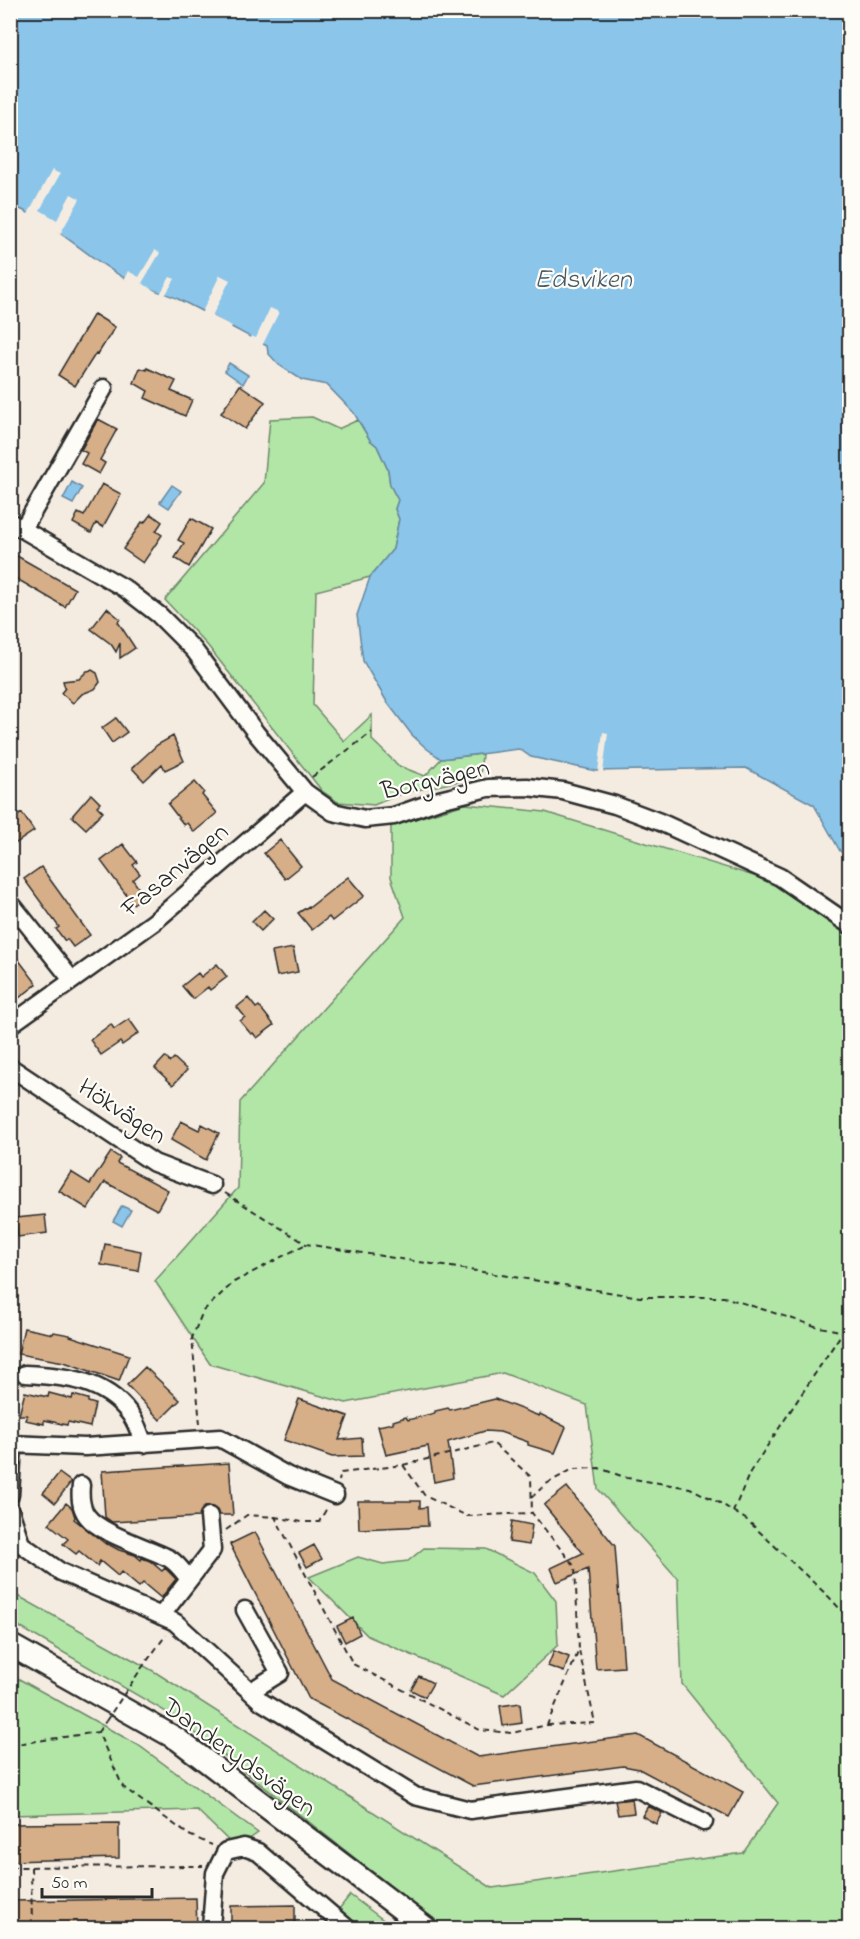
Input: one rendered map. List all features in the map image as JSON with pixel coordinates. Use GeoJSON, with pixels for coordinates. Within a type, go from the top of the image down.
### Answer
{"type":"FeatureCollection","features":[{"type":"Feature","properties":{"kind":"main road","name":"Danderydsvägen"},"geometry":{"type":"LineString","coordinates":[[10,1645],[177,1739],[426,1929]]}},
{"type":"Feature","properties":{"kind":"street"},"geometry":{"type":"LineString","coordinates":[[17,525],[104,388]]}},
{"type":"Feature","properties":{"kind":"street","name":"Borgvägen"},"geometry":{"type":"LineString","coordinates":[[17,525],[124,588],[159,615],[194,650],[256,734],[302,789],[333,812],[365,819],[394,816],[439,800],[488,788],[527,787],[563,791],[615,805],[660,822],[780,877],[849,925]]}},
{"type":"Feature","properties":{"kind":"street","name":"Fasanvägen"},"geometry":{"type":"LineString","coordinates":[[10,1025],[154,922],[302,789]]}},
{"type":"Feature","properties":{"kind":"street"},"geometry":{"type":"LineString","coordinates":[[13,906],[72,980]]}},
{"type":"Feature","properties":{"kind":"street","name":"Hökvägen"},"geometry":{"type":"LineString","coordinates":[[10,1067],[154,1163],[212,1185]]}},
{"type":"Feature","properties":{"kind":"street"},"geometry":{"type":"LineString","coordinates":[[25,1374],[58,1376],[91,1383],[118,1400],[132,1416],[144,1444]]}},
{"type":"Feature","properties":{"kind":"street"},"geometry":{"type":"LineString","coordinates":[[10,1495],[12,1444],[85,1447],[220,1438],[288,1476],[335,1495]]}},
{"type":"Feature","properties":{"kind":"street"},"geometry":{"type":"LineString","coordinates":[[81,1485],[80,1498],[87,1517],[129,1542],[171,1560],[189,1579]]}},
{"type":"Feature","properties":{"kind":"street"},"geometry":{"type":"LineString","coordinates":[[10,1510],[21,1544],[61,1572],[168,1619],[262,1702],[415,1796],[470,1810],[636,1788],[704,1822]]}},
{"type":"Feature","properties":{"kind":"street"},"geometry":{"type":"LineString","coordinates":[[168,1619],[189,1579],[212,1550],[209,1516]]}},
{"type":"Feature","properties":{"kind":"street"},"geometry":{"type":"LineString","coordinates":[[245,1610],[280,1673],[251,1691]]}},
{"type":"Feature","properties":{"kind":"street"},"geometry":{"type":"LineString","coordinates":[[211,1929],[215,1873],[226,1851],[244,1847],[258,1852],[347,1929]]}},
{"type":"Feature","properties":{"kind":"path"},"geometry":{"type":"LineString","coordinates":[[302,789],[372,732]]}},
{"type":"Feature","properties":{"kind":"path"},"geometry":{"type":"LineString","coordinates":[[212,1185],[306,1244],[640,1297],[724,1298],[815,1326],[849,1333]]}},
{"type":"Feature","properties":{"kind":"path"},"geometry":{"type":"LineString","coordinates":[[202,1439],[192,1338],[203,1311],[234,1282],[306,1244]]}},
{"type":"Feature","properties":{"kind":"path"},"geometry":{"type":"LineString","coordinates":[[733,1512],[750,1472],[843,1332]]}},
{"type":"Feature","properties":{"kind":"path"},"geometry":{"type":"LineString","coordinates":[[224,1538],[226,1530],[248,1515],[319,1522],[335,1495],[341,1473],[403,1465],[494,1443],[531,1477],[532,1513],[575,1567],[579,1650],[595,1723],[547,1725],[512,1733],[480,1730],[353,1664],[275,1518]]}},
{"type":"Feature","properties":{"kind":"path"},"geometry":{"type":"LineString","coordinates":[[403,1465],[425,1496],[467,1516],[532,1513]]}},
{"type":"Feature","properties":{"kind":"path"},"geometry":{"type":"LineString","coordinates":[[531,1498],[546,1484],[573,1469],[599,1468],[627,1478],[690,1488],[720,1503],[747,1521],[829,1597],[849,1620]]}},
{"type":"Feature","properties":{"kind":"path"},"geometry":{"type":"LineString","coordinates":[[10,1745],[98,1732],[141,1669],[168,1619]]}},
{"type":"Feature","properties":{"kind":"path"},"geometry":{"type":"LineString","coordinates":[[547,1725],[579,1650]]}},
{"type":"Feature","properties":{"kind":"path"},"geometry":{"type":"LineString","coordinates":[[98,1732],[123,1787],[189,1835],[226,1851]]}},
{"type":"Feature","properties":{"kind":"path"},"geometry":{"type":"LineString","coordinates":[[10,1867],[202,1866],[215,1873]]}},
{"type":"Feature","properties":{"kind":"path"},"geometry":{"type":"LineString","coordinates":[[31,1867],[33,1929]]}},
{"type":"Feature","properties":{"kind":"green space"},"geometry":{"type":"Polygon","coordinates":[[[312,417],[338,429],[358,420],[370,440],[377,446],[388,470],[390,485],[398,500],[395,509],[399,519],[393,549],[370,577],[316,591],[313,705],[344,741],[372,715],[372,740],[399,766],[425,776],[441,759],[482,754],[480,777],[403,793],[374,805],[338,802],[322,791],[208,646],[165,600],[264,483],[270,419],[312,417]]]}},
{"type":"Feature","properties":{"kind":"green space"},"geometry":{"type":"Polygon","coordinates":[[[465,804],[545,812],[777,883],[849,933],[849,1928],[444,1928],[175,1717],[11,1622],[11,1592],[155,1672],[492,1888],[743,1853],[778,1803],[682,1684],[678,1579],[598,1489],[587,1405],[503,1373],[346,1403],[210,1364],[155,1281],[238,1188],[240,1102],[405,917],[391,877],[391,826],[465,804]]]}},
{"type":"Feature","properties":{"kind":"green space"},"geometry":{"type":"Polygon","coordinates":[[[424,1548],[486,1549],[535,1573],[556,1601],[558,1645],[504,1695],[368,1636],[309,1577],[358,1557],[383,1564],[408,1561],[424,1548]]]}},
{"type":"Feature","properties":{"kind":"green space"},"geometry":{"type":"Polygon","coordinates":[[[10,1674],[138,1745],[258,1833],[236,1848],[197,1810],[11,1815],[10,1674]]]}},
{"type":"Feature","properties":{"kind":"green space"},"geometry":{"type":"Polygon","coordinates":[[[350,1895],[394,1928],[353,1928],[335,1914],[350,1895]]]}},
{"type":"Feature","properties":{"kind":"water","name":"Edsviken"},"geometry":{"type":"Polygon","coordinates":[[[10,11],[849,11],[849,857],[840,851],[814,805],[746,768],[596,771],[531,757],[519,749],[441,759],[412,735],[387,702],[363,661],[357,615],[370,577],[393,549],[399,519],[395,509],[398,500],[390,485],[388,470],[377,446],[370,440],[354,413],[327,385],[302,380],[279,365],[268,353],[267,346],[178,299],[126,279],[97,261],[56,230],[11,205],[10,11]]]}},
{"type":"Feature","properties":{"kind":"water"},"geometry":{"type":"Polygon","coordinates":[[[229,363],[248,375],[243,384],[225,371],[229,363]]]}},
{"type":"Feature","properties":{"kind":"water"},"geometry":{"type":"Polygon","coordinates":[[[72,482],[82,488],[73,504],[63,499],[72,482]]]}},
{"type":"Feature","properties":{"kind":"water"},"geometry":{"type":"Polygon","coordinates":[[[172,485],[181,491],[169,508],[160,502],[172,485]]]}},
{"type":"Feature","properties":{"kind":"water"},"geometry":{"type":"Polygon","coordinates":[[[122,1206],[131,1210],[122,1226],[113,1221],[122,1206]]]}},
{"type":"Feature","properties":{"kind":"pier"},"geometry":{"type":"Polygon","coordinates":[[[52,170],[60,174],[40,210],[57,220],[71,194],[80,199],[60,234],[27,216],[52,170]]]}},
{"type":"Feature","properties":{"kind":"pier"},"geometry":{"type":"Polygon","coordinates":[[[155,250],[160,253],[142,283],[160,294],[170,277],[175,279],[164,297],[133,286],[124,279],[128,271],[139,277],[155,250]]]}},
{"type":"Feature","properties":{"kind":"pier"},"geometry":{"type":"Polygon","coordinates":[[[220,275],[230,280],[212,316],[232,326],[230,330],[201,314],[220,275]]]}},
{"type":"Feature","properties":{"kind":"pier"},"geometry":{"type":"Polygon","coordinates":[[[270,308],[279,312],[262,346],[249,340],[251,336],[256,338],[270,308]]]}},
{"type":"Feature","properties":{"kind":"pier"},"geometry":{"type":"Polygon","coordinates":[[[603,732],[608,733],[603,772],[598,772],[603,732]]]}},
{"type":"Feature","properties":{"kind":"building"},"geometry":{"type":"Polygon","coordinates":[[[94,314],[115,327],[75,386],[58,375],[94,314]]]}},
{"type":"Feature","properties":{"kind":"building"},"geometry":{"type":"Polygon","coordinates":[[[140,368],[147,370],[147,368],[176,381],[171,391],[192,400],[185,416],[145,398],[148,391],[134,383],[140,368]]]}},
{"type":"Feature","properties":{"kind":"building"},"geometry":{"type":"Polygon","coordinates":[[[240,385],[265,402],[245,429],[221,413],[240,385]]]}},
{"type":"Feature","properties":{"kind":"building"},"geometry":{"type":"Polygon","coordinates":[[[98,419],[117,429],[100,460],[105,463],[99,474],[81,464],[87,453],[81,450],[98,419]]]}},
{"type":"Feature","properties":{"kind":"building"},"geometry":{"type":"Polygon","coordinates":[[[102,484],[121,494],[103,527],[96,523],[91,533],[73,523],[78,513],[84,516],[102,484]]]}},
{"type":"Feature","properties":{"kind":"building"},"geometry":{"type":"Polygon","coordinates":[[[151,514],[162,522],[156,531],[162,535],[143,563],[123,549],[142,522],[144,523],[151,514]]]}},
{"type":"Feature","properties":{"kind":"building"},"geometry":{"type":"Polygon","coordinates":[[[191,518],[211,529],[189,567],[175,558],[184,543],[178,540],[191,518]]]}},
{"type":"Feature","properties":{"kind":"building"},"geometry":{"type":"Polygon","coordinates":[[[10,552],[75,589],[65,607],[10,575],[10,552]]]}},
{"type":"Feature","properties":{"kind":"building"},"geometry":{"type":"Polygon","coordinates":[[[107,608],[120,619],[118,622],[135,648],[120,658],[120,643],[116,652],[111,644],[91,629],[107,608]]]}},
{"type":"Feature","properties":{"kind":"building"},"geometry":{"type":"Polygon","coordinates":[[[92,670],[97,673],[100,682],[95,689],[82,694],[73,703],[61,693],[65,688],[63,681],[79,679],[87,671],[92,670]]]}},
{"type":"Feature","properties":{"kind":"building"},"geometry":{"type":"Polygon","coordinates":[[[116,718],[127,732],[112,743],[102,728],[116,718]]]}},
{"type":"Feature","properties":{"kind":"building"},"geometry":{"type":"Polygon","coordinates":[[[173,736],[184,761],[165,770],[162,764],[144,781],[132,768],[157,745],[173,736]]]}},
{"type":"Feature","properties":{"kind":"building"},"geometry":{"type":"Polygon","coordinates":[[[195,782],[204,792],[202,795],[217,813],[194,832],[187,823],[184,825],[168,804],[195,782]]]}},
{"type":"Feature","properties":{"kind":"building"},"geometry":{"type":"Polygon","coordinates":[[[91,794],[100,803],[97,806],[103,812],[86,829],[72,816],[91,794]]]}},
{"type":"Feature","properties":{"kind":"building"},"geometry":{"type":"Polygon","coordinates":[[[22,813],[34,831],[10,847],[10,820],[22,813]]]}},
{"type":"Feature","properties":{"kind":"building"},"geometry":{"type":"Polygon","coordinates":[[[280,840],[301,866],[285,879],[264,853],[280,840]]]}},
{"type":"Feature","properties":{"kind":"building"},"geometry":{"type":"Polygon","coordinates":[[[123,844],[137,862],[133,865],[140,874],[133,880],[144,896],[133,904],[101,861],[123,844]]]}},
{"type":"Feature","properties":{"kind":"building"},"geometry":{"type":"Polygon","coordinates":[[[41,867],[90,935],[73,947],[56,929],[59,927],[24,879],[41,867]]]}},
{"type":"Feature","properties":{"kind":"building"},"geometry":{"type":"Polygon","coordinates":[[[348,877],[364,896],[332,921],[329,917],[312,930],[298,913],[310,907],[348,877]]]}},
{"type":"Feature","properties":{"kind":"building"},"geometry":{"type":"Polygon","coordinates":[[[264,910],[273,919],[261,931],[252,922],[264,910]]]}},
{"type":"Feature","properties":{"kind":"building"},"geometry":{"type":"Polygon","coordinates":[[[293,948],[298,972],[277,976],[272,952],[293,948]]]}},
{"type":"Feature","properties":{"kind":"building"},"geometry":{"type":"Polygon","coordinates":[[[18,959],[37,984],[10,1005],[10,965],[18,959]]]}},
{"type":"Feature","properties":{"kind":"building"},"geometry":{"type":"Polygon","coordinates":[[[217,964],[227,977],[210,990],[208,987],[193,999],[182,986],[198,973],[201,977],[217,964]]]}},
{"type":"Feature","properties":{"kind":"building"},"geometry":{"type":"Polygon","coordinates":[[[248,998],[256,1008],[259,1006],[274,1025],[257,1038],[240,1021],[245,1017],[237,1007],[248,998]]]}},
{"type":"Feature","properties":{"kind":"building"},"geometry":{"type":"Polygon","coordinates":[[[129,1019],[139,1033],[122,1045],[120,1042],[101,1055],[90,1040],[111,1024],[114,1029],[129,1019]]]}},
{"type":"Feature","properties":{"kind":"building"},"geometry":{"type":"Polygon","coordinates":[[[165,1057],[170,1062],[174,1058],[187,1070],[173,1085],[155,1068],[165,1057]]]}},
{"type":"Feature","properties":{"kind":"building"},"geometry":{"type":"Polygon","coordinates":[[[181,1121],[199,1130],[202,1124],[219,1133],[206,1160],[171,1140],[181,1121]]]}},
{"type":"Feature","properties":{"kind":"building"},"geometry":{"type":"Polygon","coordinates":[[[111,1152],[120,1158],[117,1163],[168,1190],[157,1210],[105,1182],[88,1209],[59,1191],[71,1172],[90,1184],[111,1152]]]}},
{"type":"Feature","properties":{"kind":"building"},"geometry":{"type":"Polygon","coordinates":[[[45,1215],[47,1233],[18,1237],[16,1218],[45,1215]]]}},
{"type":"Feature","properties":{"kind":"building"},"geometry":{"type":"Polygon","coordinates":[[[105,1244],[141,1251],[138,1271],[101,1265],[105,1244]]]}},
{"type":"Feature","properties":{"kind":"building"},"geometry":{"type":"Polygon","coordinates":[[[24,1328],[70,1335],[129,1355],[119,1381],[64,1362],[18,1354],[24,1328]]]}},
{"type":"Feature","properties":{"kind":"building"},"geometry":{"type":"Polygon","coordinates":[[[145,1367],[180,1400],[160,1420],[127,1385],[145,1367]]]}},
{"type":"Feature","properties":{"kind":"building"},"geometry":{"type":"Polygon","coordinates":[[[25,1392],[48,1397],[49,1393],[72,1399],[73,1395],[88,1399],[88,1402],[95,1404],[90,1427],[68,1422],[67,1425],[44,1420],[44,1424],[25,1420],[27,1415],[19,1415],[25,1392]]]}},
{"type":"Feature","properties":{"kind":"building"},"geometry":{"type":"Polygon","coordinates":[[[299,1399],[348,1416],[339,1440],[362,1438],[363,1456],[332,1457],[284,1440],[299,1399]]]}},
{"type":"Feature","properties":{"kind":"building"},"geometry":{"type":"Polygon","coordinates":[[[495,1399],[539,1416],[540,1414],[566,1427],[555,1453],[528,1445],[528,1442],[500,1432],[485,1431],[448,1442],[453,1478],[434,1482],[428,1446],[386,1455],[378,1426],[406,1417],[408,1420],[435,1413],[435,1411],[448,1408],[450,1410],[495,1399]]]}},
{"type":"Feature","properties":{"kind":"building"},"geometry":{"type":"Polygon","coordinates":[[[229,1463],[233,1515],[219,1515],[217,1510],[209,1506],[203,1508],[199,1517],[112,1522],[105,1517],[102,1471],[229,1463]]]}},
{"type":"Feature","properties":{"kind":"building"},"geometry":{"type":"Polygon","coordinates":[[[59,1473],[71,1482],[55,1503],[43,1493],[59,1473]]]}},
{"type":"Feature","properties":{"kind":"building"},"geometry":{"type":"Polygon","coordinates":[[[567,1487],[615,1546],[624,1667],[596,1669],[588,1569],[557,1582],[551,1568],[583,1553],[544,1505],[567,1487]]]}},
{"type":"Feature","properties":{"kind":"building"},"geometry":{"type":"Polygon","coordinates":[[[358,1501],[420,1501],[420,1508],[427,1507],[428,1526],[359,1529],[358,1501]]]}},
{"type":"Feature","properties":{"kind":"building"},"geometry":{"type":"Polygon","coordinates":[[[66,1503],[72,1508],[74,1519],[107,1545],[106,1543],[135,1555],[141,1560],[142,1558],[150,1561],[162,1571],[165,1568],[176,1579],[161,1598],[143,1583],[139,1587],[121,1572],[118,1576],[100,1561],[97,1566],[79,1551],[76,1554],[63,1544],[68,1539],[49,1524],[66,1503]]]}},
{"type":"Feature","properties":{"kind":"building"},"geometry":{"type":"Polygon","coordinates":[[[512,1521],[532,1525],[529,1545],[509,1542],[512,1521]]]}},
{"type":"Feature","properties":{"kind":"building"},"geometry":{"type":"Polygon","coordinates":[[[255,1532],[332,1679],[478,1757],[638,1735],[743,1792],[729,1817],[639,1769],[623,1766],[473,1786],[309,1699],[230,1544],[255,1532]]]}},
{"type":"Feature","properties":{"kind":"building"},"geometry":{"type":"Polygon","coordinates":[[[314,1545],[322,1559],[307,1567],[299,1553],[314,1545]]]}},
{"type":"Feature","properties":{"kind":"building"},"geometry":{"type":"Polygon","coordinates":[[[353,1618],[360,1634],[345,1642],[337,1626],[353,1618]]]}},
{"type":"Feature","properties":{"kind":"building"},"geometry":{"type":"Polygon","coordinates":[[[554,1651],[569,1657],[564,1672],[548,1666],[554,1651]]]}},
{"type":"Feature","properties":{"kind":"building"},"geometry":{"type":"Polygon","coordinates":[[[419,1676],[433,1683],[425,1697],[411,1690],[419,1676]]]}},
{"type":"Feature","properties":{"kind":"building"},"geometry":{"type":"Polygon","coordinates":[[[520,1703],[522,1723],[503,1726],[500,1706],[520,1703]]]}},
{"type":"Feature","properties":{"kind":"building"},"geometry":{"type":"Polygon","coordinates":[[[632,1799],[634,1813],[618,1815],[615,1801],[632,1799]]]}},
{"type":"Feature","properties":{"kind":"building"},"geometry":{"type":"Polygon","coordinates":[[[648,1806],[662,1813],[656,1824],[642,1816],[648,1806]]]}},
{"type":"Feature","properties":{"kind":"building"},"geometry":{"type":"Polygon","coordinates":[[[119,1823],[119,1858],[10,1861],[10,1824],[119,1823]]]}},
{"type":"Feature","properties":{"kind":"building"},"geometry":{"type":"Polygon","coordinates":[[[196,1898],[197,1929],[10,1929],[10,1901],[196,1898]]]}},
{"type":"Feature","properties":{"kind":"building"},"geometry":{"type":"Polygon","coordinates":[[[295,1905],[295,1929],[231,1929],[231,1906],[295,1905]]]}}]}
